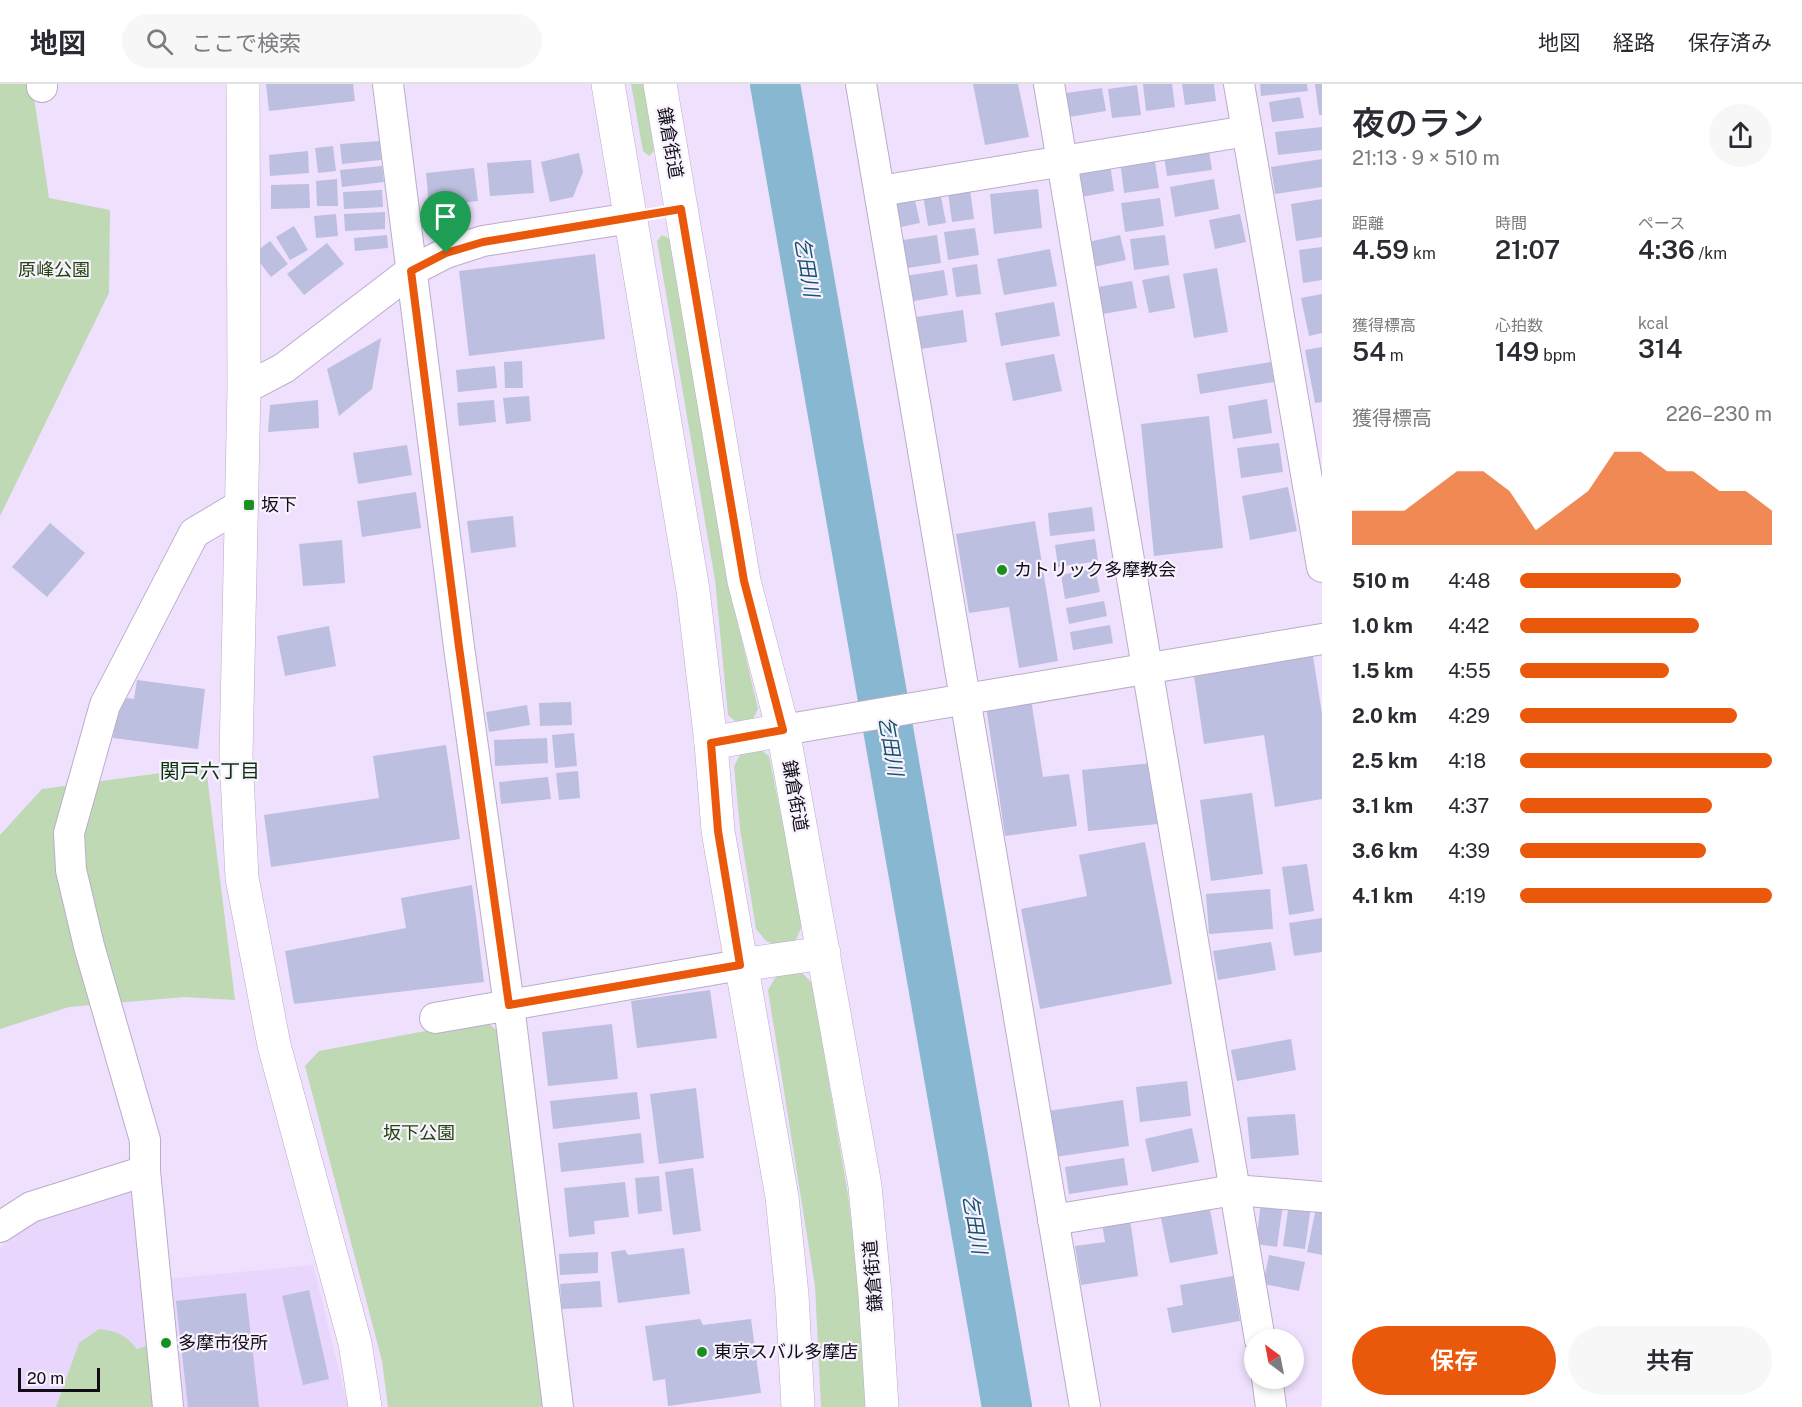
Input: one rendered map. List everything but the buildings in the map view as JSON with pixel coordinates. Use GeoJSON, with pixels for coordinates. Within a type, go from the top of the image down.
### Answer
{"type":"FeatureCollection","features":[{"type":"Feature","properties":{"kind":"main road"},"geometry":{"type":"LineString","coordinates":[[243,84],[243,389],[236,755],[242,878],[274,1045],[355,1343],[365,1407]]}},
{"type":"Feature","properties":{"kind":"main road"},"geometry":{"type":"LineString","coordinates":[[608,84],[693,590],[711,743],[718,831],[782,1197],[792,1294],[798,1407]]}},
{"type":"Feature","properties":{"kind":"main road","name":"鎌倉街道"},"geometry":{"type":"LineString","coordinates":[[660,84],[744,581],[783,730],[865,1186],[882,1407]]}},
{"type":"Feature","properties":{"kind":"main road"},"geometry":{"type":"LineString","coordinates":[[631,218],[681,209]]}},
{"type":"Feature","properties":{"kind":"main road"},"geometry":{"type":"LineString","coordinates":[[711,743],[783,730]]}},
{"type":"Feature","properties":{"kind":"main road"},"geometry":{"type":"LineString","coordinates":[[740,965],[824,953]]}},
{"type":"Feature","properties":{"kind":"street"},"geometry":{"type":"LineString","coordinates":[[388,84],[459,647],[509,1005],[558,1407]]}},
{"type":"Feature","properties":{"kind":"street"},"geometry":{"type":"LineString","coordinates":[[861,84],[880,191],[955,701],[1053,1220],[1085,1407]]}},
{"type":"Feature","properties":{"kind":"street"},"geometry":{"type":"LineString","coordinates":[[1049,84],[1258,1329]]}},
{"type":"Feature","properties":{"kind":"street"},"geometry":{"type":"LineString","coordinates":[[1239,84],[1322,567]]}},
{"type":"Feature","properties":{"kind":"street"},"geometry":{"type":"LineString","coordinates":[[880,191],[1247,131]]}},
{"type":"Feature","properties":{"kind":"street"},"geometry":{"type":"LineString","coordinates":[[243,389],[284,368],[411,271],[446,253],[483,242],[631,218]]}},
{"type":"Feature","properties":{"kind":"street"},"geometry":{"type":"LineString","coordinates":[[168,1407],[145,1172],[145,1140],[88,946],[71,870],[69,833],[105,705],[194,533],[241,504]]}},
{"type":"Feature","properties":{"kind":"street"},"geometry":{"type":"LineString","coordinates":[[783,730],[1322,639]]}},
{"type":"Feature","properties":{"kind":"street"},"geometry":{"type":"LineString","coordinates":[[435,1018],[740,965]]}},
{"type":"Feature","properties":{"kind":"street"},"geometry":{"type":"LineString","coordinates":[[0,1227],[31,1207],[145,1172]]}},
{"type":"Feature","properties":{"kind":"street"},"geometry":{"type":"LineString","coordinates":[[1053,1220],[1234,1190],[1322,1197]]}},
{"type":"Feature","properties":{"kind":"street"},"geometry":{"type":"LineString","coordinates":[[1269,1389],[1271,1407]]}},
{"type":"Feature","properties":{"kind":"shaded area","name":"多摩市役所"},"geometry":{"type":"Polygon","coordinates":[[[153,1177],[167,1279],[313,1265],[348,1407],[0,1407],[0,1248],[35,1220],[153,1177]]]}},
{"type":"Feature","properties":{"kind":"green space","name":"原峰公園"},"geometry":{"type":"Polygon","coordinates":[[[0,84],[32,84],[49,198],[110,210],[109,293],[0,516],[0,84]]]}},
{"type":"Feature","properties":{"kind":"green space"},"geometry":{"type":"Polygon","coordinates":[[[631,84],[644,84],[654,151],[649,156],[643,151],[631,84]]]}},
{"type":"Feature","properties":{"kind":"green space"},"geometry":{"type":"Polygon","coordinates":[[[662,235],[670,239],[728,582],[758,709],[752,721],[740,725],[728,715],[715,580],[657,241],[662,235]]]}},
{"type":"Feature","properties":{"kind":"green space"},"geometry":{"type":"Polygon","coordinates":[[[757,747],[769,756],[803,923],[796,940],[783,948],[766,941],[756,929],[740,829],[734,766],[741,753],[757,747]]]}},
{"type":"Feature","properties":{"kind":"green space"},"geometry":{"type":"Polygon","coordinates":[[[206,767],[235,1000],[184,997],[69,1007],[0,1029],[0,835],[42,789],[206,767]]]}},
{"type":"Feature","properties":{"kind":"green space"},"geometry":{"type":"Polygon","coordinates":[[[786,971],[802,973],[812,983],[848,1195],[860,1298],[867,1407],[821,1407],[815,1286],[768,990],[775,978],[786,971]]]}},
{"type":"Feature","properties":{"kind":"green space","name":"坂下公園"},"geometry":{"type":"Polygon","coordinates":[[[484,1020],[500,1033],[549,1407],[388,1407],[382,1361],[305,1066],[319,1051],[484,1020]]]}},
{"type":"Feature","properties":{"kind":"green space"},"geometry":{"type":"Polygon","coordinates":[[[99,1329],[121,1334],[137,1349],[151,1344],[158,1407],[56,1407],[79,1343],[99,1329]]]}},
{"type":"Feature","properties":{"kind":"waterway","name":"乞田川"},"geometry":{"type":"LineString","coordinates":[[775,84],[1007,1407]]}},
{"type":"Feature","properties":{"kind":"place","name":"坂下"},"geometry":{"type":"Point","coordinates":[249,505]}},
{"type":"Feature","properties":{"kind":"place","name":"カトリック多摩教会"},"geometry":{"type":"Point","coordinates":[1002,570]}},
{"type":"Feature","properties":{"kind":"place","name":"多摩市役所"},"geometry":{"type":"Point","coordinates":[166,1343]}},
{"type":"Feature","properties":{"kind":"place","name":"東京スバル多摩店"},"geometry":{"type":"Point","coordinates":[702,1352]}},
{"type":"Feature","properties":{"kind":"district","name":"関戸六丁目"},"geometry":{"type":"Point","coordinates":[210,771]}},
{"type":"Feature","properties":{"kind":"route"},"geometry":{"type":"LineString","coordinates":[[681,209],[744,581],[783,730],[711,743],[718,831],[740,965],[509,1005],[459,647],[411,271],[446,253],[483,242],[681,209]]}}]}
